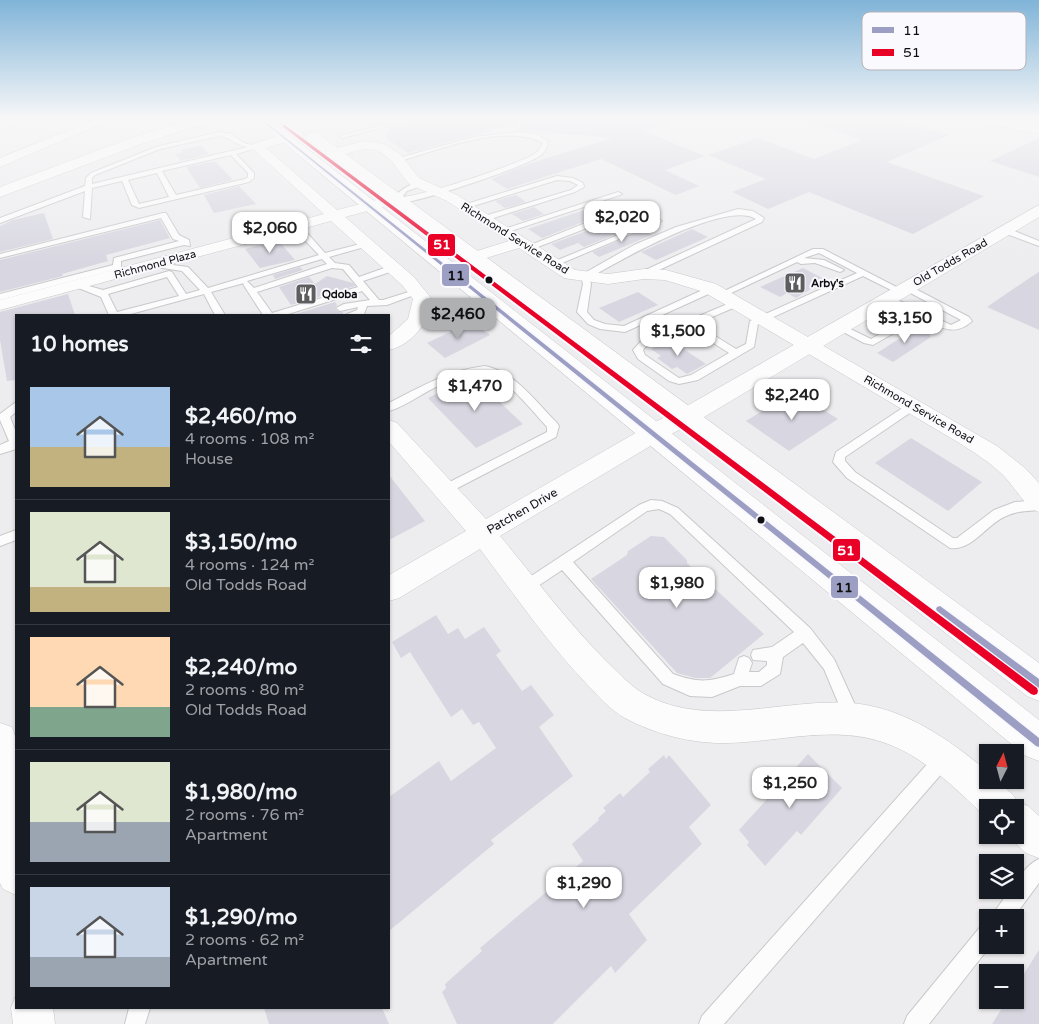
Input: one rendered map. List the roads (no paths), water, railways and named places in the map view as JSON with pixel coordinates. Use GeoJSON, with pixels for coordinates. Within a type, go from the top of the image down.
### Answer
{"type":"FeatureCollection","features":[{"type":"Feature","properties":{"kind":"main road"},"geometry":{"type":"LineString","coordinates":[[0,192],[68,167]]}},
{"type":"Feature","properties":{"kind":"main road"},"geometry":{"type":"LineString","coordinates":[[327,167],[370,206],[1039,743]]}},
{"type":"Feature","properties":{"kind":"main road"},"geometry":{"type":"LineString","coordinates":[[362,167],[396,199],[1039,684]]}},
{"type":"Feature","properties":{"kind":"main road","name":"Old Todds Road"},"geometry":{"type":"LineString","coordinates":[[654,434],[1039,210]]}},
{"type":"Feature","properties":{"kind":"street"},"geometry":{"type":"LineString","coordinates":[[274,167],[366,244],[418,292],[422,298],[420,317],[407,332],[390,343]]}},
{"type":"Feature","properties":{"kind":"street","name":"Richmond Service Road"},"geometry":{"type":"LineString","coordinates":[[402,167],[410,178],[475,214],[570,274],[608,279],[644,274],[678,277],[724,295],[913,405],[1003,460],[1031,489],[1039,503]]}},
{"type":"Feature","properties":{"kind":"street","name":"Richmond Plaza"},"geometry":{"type":"LineString","coordinates":[[0,305],[75,285],[118,270],[152,264],[191,249],[296,226],[396,199]]}},
{"type":"Feature","properties":{"kind":"street"},"geometry":{"type":"LineString","coordinates":[[473,257],[524,245]]}},
{"type":"Feature","properties":{"kind":"street"},"geometry":{"type":"LineString","coordinates":[[390,429],[483,534],[555,628],[618,693],[639,709],[663,718],[726,727],[805,720],[854,720],[892,728],[918,741],[944,758],[992,799]]}},
{"type":"Feature","properties":{"kind":"street","name":"Patchen Drive"},"geometry":{"type":"LineString","coordinates":[[390,587],[654,434]]}},
{"type":"Feature","properties":{"kind":"street"},"geometry":{"type":"LineString","coordinates":[[0,739],[15,868]]}},
{"type":"Feature","properties":{"kind":"street"},"geometry":{"type":"LineString","coordinates":[[1024,827],[1039,840]]}},
{"type":"Feature","properties":{"kind":"street"},"geometry":{"type":"LineString","coordinates":[[32,1009],[34,1024]]}},
{"type":"Feature","properties":{"kind":"lane"},"geometry":{"type":"LineString","coordinates":[[87,217],[88,178],[111,167]]}},
{"type":"Feature","properties":{"kind":"lane"},"geometry":{"type":"LineString","coordinates":[[0,221],[88,187],[176,167]]}},
{"type":"Feature","properties":{"kind":"lane"},"geometry":{"type":"LineString","coordinates":[[124,179],[136,204],[139,206],[247,181],[251,178],[251,173],[245,167]]}},
{"type":"Feature","properties":{"kind":"lane"},"geometry":{"type":"LineString","coordinates":[[396,199],[405,190],[430,188],[507,167]]}},
{"type":"Feature","properties":{"kind":"lane"},"geometry":{"type":"LineString","coordinates":[[159,171],[174,199]]}},
{"type":"Feature","properties":{"kind":"lane"},"geometry":{"type":"LineString","coordinates":[[557,178],[571,179],[581,184],[581,187],[573,191],[529,206],[475,214],[557,178]]}},
{"type":"Feature","properties":{"kind":"lane"},"geometry":{"type":"LineString","coordinates":[[396,199],[410,200],[430,188]]}},
{"type":"Feature","properties":{"kind":"lane"},"geometry":{"type":"LineString","coordinates":[[502,231],[618,194]]}},
{"type":"Feature","properties":{"kind":"lane"},"geometry":{"type":"LineString","coordinates":[[516,202],[529,206]]}},
{"type":"Feature","properties":{"kind":"lane"},"geometry":{"type":"LineString","coordinates":[[475,214],[502,206]]}},
{"type":"Feature","properties":{"kind":"lane"},"geometry":{"type":"LineString","coordinates":[[524,245],[611,216],[638,210],[658,221],[552,264]]}},
{"type":"Feature","properties":{"kind":"lane"},"geometry":{"type":"LineString","coordinates":[[644,274],[759,220],[760,218],[743,210],[679,229],[636,247],[584,277],[587,284],[582,312],[591,322],[603,327],[625,329],[724,295],[813,251],[820,251],[898,292],[967,321],[954,328],[920,314],[898,292]]}},
{"type":"Feature","properties":{"kind":"lane"},"geometry":{"type":"LineString","coordinates":[[0,256],[163,216],[176,237],[191,249]]}},
{"type":"Feature","properties":{"kind":"lane"},"geometry":{"type":"LineString","coordinates":[[296,226],[332,265]]}},
{"type":"Feature","properties":{"kind":"lane"},"geometry":{"type":"LineString","coordinates":[[1004,230],[1039,244]]}},
{"type":"Feature","properties":{"kind":"lane"},"geometry":{"type":"LineString","coordinates":[[120,314],[366,244]]}},
{"type":"Feature","properties":{"kind":"lane"},"geometry":{"type":"LineString","coordinates":[[185,268],[191,249]]}},
{"type":"Feature","properties":{"kind":"lane"},"geometry":{"type":"LineString","coordinates":[[0,297],[118,270],[117,260],[191,249]]}},
{"type":"Feature","properties":{"kind":"lane"},"geometry":{"type":"LineString","coordinates":[[752,280],[767,279],[808,259],[816,260],[843,272],[802,301]]}},
{"type":"Feature","properties":{"kind":"lane"},"geometry":{"type":"LineString","coordinates":[[152,264],[185,268],[206,291],[219,314]]}},
{"type":"Feature","properties":{"kind":"lane"},"geometry":{"type":"LineString","coordinates":[[252,291],[332,265],[346,267],[376,302]]}},
{"type":"Feature","properties":{"kind":"lane"},"geometry":{"type":"LineString","coordinates":[[357,280],[393,268]]}},
{"type":"Feature","properties":{"kind":"lane"},"geometry":{"type":"LineString","coordinates":[[724,295],[688,323],[645,342],[638,350],[641,357],[673,379],[680,381],[694,378],[751,345],[753,323],[863,273]]}},
{"type":"Feature","properties":{"kind":"lane"},"geometry":{"type":"LineString","coordinates":[[75,285],[104,293],[170,274],[184,297]]}},
{"type":"Feature","properties":{"kind":"lane"},"geometry":{"type":"LineString","coordinates":[[244,280],[267,314]]}},
{"type":"Feature","properties":{"kind":"lane"},"geometry":{"type":"LineString","coordinates":[[278,314],[364,288]]}},
{"type":"Feature","properties":{"kind":"lane"},"geometry":{"type":"LineString","coordinates":[[344,312],[361,312],[363,306],[376,302],[384,303],[418,292]]}},
{"type":"Feature","properties":{"kind":"lane"},"geometry":{"type":"LineString","coordinates":[[104,293],[108,298],[113,314]]}},
{"type":"Feature","properties":{"kind":"lane"},"geometry":{"type":"LineString","coordinates":[[864,312],[896,328]]}},
{"type":"Feature","properties":{"kind":"lane"},"geometry":{"type":"LineString","coordinates":[[839,327],[867,341],[873,342],[920,314]]}},
{"type":"Feature","properties":{"kind":"lane"},"geometry":{"type":"LineString","coordinates":[[688,323],[737,354]]}},
{"type":"Feature","properties":{"kind":"lane"},"geometry":{"type":"LineString","coordinates":[[390,407],[453,377],[482,368],[496,371],[553,426],[552,434],[444,490]]}},
{"type":"Feature","properties":{"kind":"lane"},"geometry":{"type":"LineString","coordinates":[[913,405],[840,455],[839,462],[851,475],[950,543],[959,544],[998,514],[1015,507],[1039,503]]}},
{"type":"Feature","properties":{"kind":"lane"},"geometry":{"type":"LineString","coordinates":[[15,407],[4,416],[15,442]]}},
{"type":"Feature","properties":{"kind":"lane"},"geometry":{"type":"LineString","coordinates":[[0,450],[15,444]]}},
{"type":"Feature","properties":{"kind":"lane"},"geometry":{"type":"LineString","coordinates":[[524,588],[643,508],[652,504],[664,505],[674,511],[805,633],[829,664],[854,720]]}},
{"type":"Feature","properties":{"kind":"lane"},"geometry":{"type":"LineString","coordinates":[[0,541],[15,536]]}},
{"type":"Feature","properties":{"kind":"lane"},"geometry":{"type":"LineString","coordinates":[[563,561],[668,680],[690,688],[712,688],[740,679],[761,679],[775,669],[774,654]]}},
{"type":"Feature","properties":{"kind":"lane"},"geometry":{"type":"LineString","coordinates":[[758,655],[774,654],[805,633]]}},
{"type":"Feature","properties":{"kind":"lane"},"geometry":{"type":"LineString","coordinates":[[740,679],[744,663]]}},
{"type":"Feature","properties":{"kind":"lane"},"geometry":{"type":"LineString","coordinates":[[710,1024],[944,758]]}},
{"type":"Feature","properties":{"kind":"lane"},"geometry":{"type":"LineString","coordinates":[[1007,909],[1039,868]]}},
{"type":"Feature","properties":{"kind":"lane"},"geometry":{"type":"LineString","coordinates":[[915,1024],[979,944]]}},
{"type":"Feature","properties":{"kind":"place","name":"Arby's"},"geometry":{"type":"Point","coordinates":[795,283]}},
{"type":"Feature","properties":{"kind":"place","name":"Qdoba"},"geometry":{"type":"Point","coordinates":[306,294]}}]}
